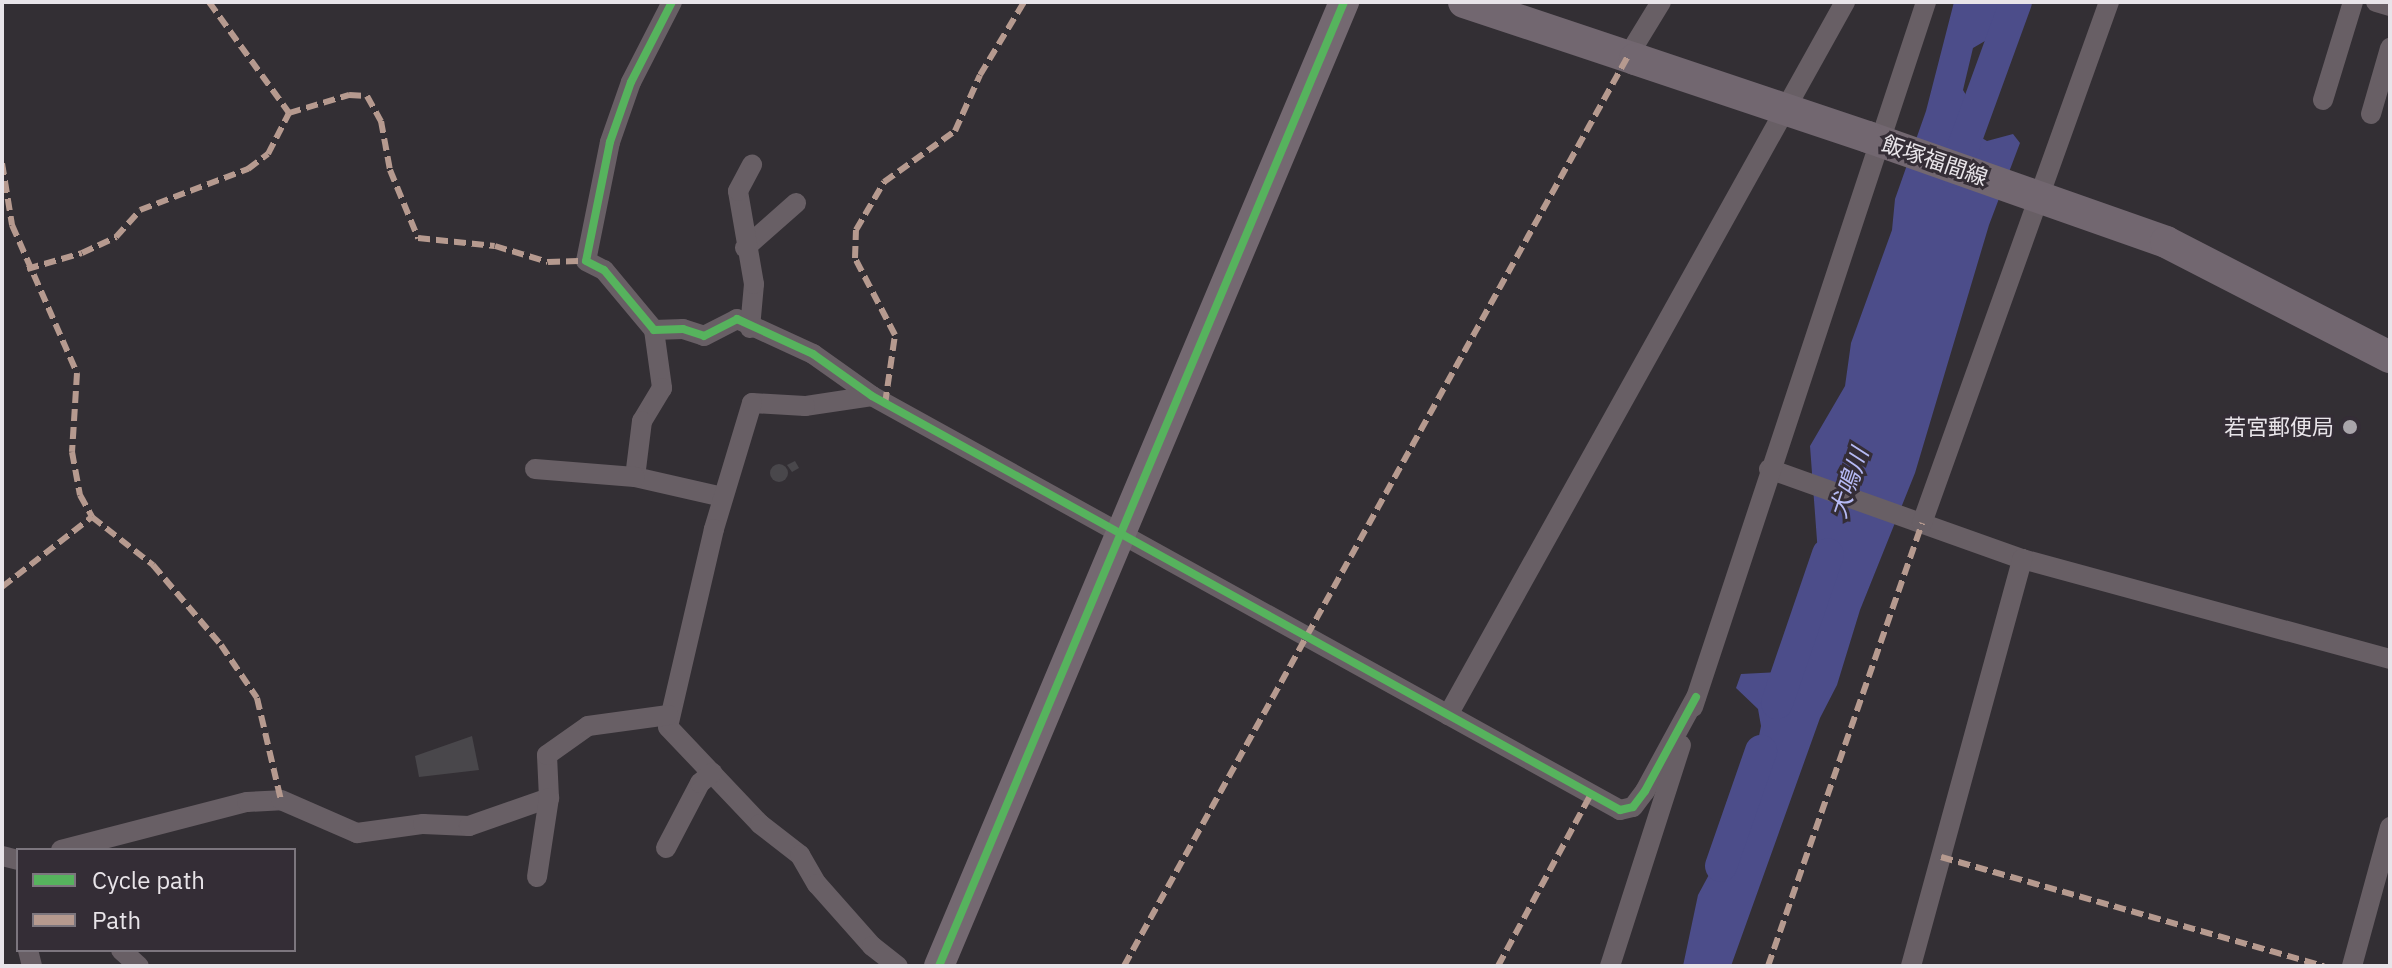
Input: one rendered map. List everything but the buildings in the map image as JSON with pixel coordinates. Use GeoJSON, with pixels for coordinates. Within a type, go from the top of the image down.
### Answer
{"type":"FeatureCollection","features":[{"type":"Feature","properties":{"kind":"main road","name":"飯塚福間線"},"geometry":{"type":"LineString","coordinates":[[1464,2],[1511,9],[1631,57],[2166,242],[2390,357]]}},
{"type":"Feature","properties":{"kind":"street"},"geometry":{"type":"LineString","coordinates":[[635,477],[642,421],[662,388],[654,330],[604,270],[586,261],[610,142],[631,82],[672,2]]}},
{"type":"Feature","properties":{"kind":"street"},"geometry":{"type":"LineString","coordinates":[[939,966],[1344,2]]}},
{"type":"Feature","properties":{"kind":"street"},"geometry":{"type":"LineString","coordinates":[[1631,57],[1661,2]]}},
{"type":"Feature","properties":{"kind":"street"},"geometry":{"type":"LineString","coordinates":[[1448,715],[1845,2]]}},
{"type":"Feature","properties":{"kind":"street"},"geometry":{"type":"LineString","coordinates":[[1610,966],[1769,469],[1926,2]]}},
{"type":"Feature","properties":{"kind":"street"},"geometry":{"type":"LineString","coordinates":[[1922,523],[2034,194],[2109,2]]}},
{"type":"Feature","properties":{"kind":"street"},"geometry":{"type":"LineString","coordinates":[[2323,100],[2353,2]]}},
{"type":"Feature","properties":{"kind":"street"},"geometry":{"type":"LineString","coordinates":[[2376,2],[2390,6]]}},
{"type":"Feature","properties":{"kind":"street"},"geometry":{"type":"LineString","coordinates":[[2371,114],[2390,48]]}},
{"type":"Feature","properties":{"kind":"street"},"geometry":{"type":"LineString","coordinates":[[750,328],[754,284],[745,248],[738,191],[752,165]]}},
{"type":"Feature","properties":{"kind":"street"},"geometry":{"type":"LineString","coordinates":[[745,248],[796,203]]}},
{"type":"Feature","properties":{"kind":"street"},"geometry":{"type":"LineString","coordinates":[[654,330],[683,329],[704,336],[737,319],[750,328],[813,354],[872,396],[1620,810],[1633,807],[1645,791],[1696,697]]}},
{"type":"Feature","properties":{"kind":"street"},"geometry":{"type":"LineString","coordinates":[[872,396],[817,406],[752,403],[723,497],[668,715],[668,727],[760,824],[800,855],[817,884],[889,963]]}},
{"type":"Feature","properties":{"kind":"street"},"geometry":{"type":"LineString","coordinates":[[535,469],[635,477],[723,497]]}},
{"type":"Feature","properties":{"kind":"street"},"geometry":{"type":"LineString","coordinates":[[1769,469],[2022,559],[2390,659]]}},
{"type":"Feature","properties":{"kind":"street"},"geometry":{"type":"LineString","coordinates":[[1911,966],[2022,559]]}},
{"type":"Feature","properties":{"kind":"street"},"geometry":{"type":"LineString","coordinates":[[537,877],[549,798],[547,755],[588,726],[668,715]]}},
{"type":"Feature","properties":{"kind":"street"},"geometry":{"type":"LineString","coordinates":[[666,848],[700,783],[712,773]]}},
{"type":"Feature","properties":{"kind":"street"},"geometry":{"type":"LineString","coordinates":[[69,848],[247,802],[298,804],[357,833],[423,824],[469,826],[549,798]]}},
{"type":"Feature","properties":{"kind":"street"},"geometry":{"type":"LineString","coordinates":[[2352,966],[2390,827]]}},
{"type":"Feature","properties":{"kind":"street"},"geometry":{"type":"LineString","coordinates":[[123,952],[139,966]]}},
{"type":"Feature","properties":{"kind":"water"},"geometry":{"type":"Polygon","coordinates":[[[1954,2],[2026,2],[2019,21],[1973,48],[1963,90],[1969,100],[1961,126],[1987,141],[2013,134],[2020,143],[1989,225],[1915,473],[1860,610],[1837,685],[1820,718],[1731,966],[1683,966],[1698,895],[1744,810],[1761,726],[1758,709],[1736,688],[1741,674],[1782,672],[1809,632],[1818,554],[1810,446],[1845,386],[1851,343],[1892,230],[1895,199],[1926,111],[1954,2]]]}},
{"type":"Feature","properties":{"kind":"waterway","name":"犬鳴川"},"geometry":{"type":"LineString","coordinates":[[1954,172],[2016,2]]}},
{"type":"Feature","properties":{"kind":"waterway","name":"犬鳴川"},"geometry":{"type":"LineString","coordinates":[[1777,703],[1828,554]]}},
{"type":"Feature","properties":{"kind":"waterway","name":"犬鳴川"},"geometry":{"type":"LineString","coordinates":[[1721,866],[1761,751]]}},
{"type":"Feature","properties":{"kind":"marked path"},"geometry":{"type":"LineString","coordinates":[[209,2],[289,113]]}},
{"type":"Feature","properties":{"kind":"marked path"},"geometry":{"type":"LineString","coordinates":[[885,404],[895,335],[855,258],[856,230],[884,182],[955,131],[980,75],[1024,2]]}},
{"type":"Feature","properties":{"kind":"marked path"},"geometry":{"type":"LineString","coordinates":[[1124,966],[1628,56]]}},
{"type":"Feature","properties":{"kind":"marked path"},"geometry":{"type":"LineString","coordinates":[[27,269],[82,253],[116,237],[140,210],[248,169],[268,154],[289,113],[349,95],[367,96],[381,121],[390,170],[418,238],[495,246],[548,262],[586,261]]}},
{"type":"Feature","properties":{"kind":"marked path"},"geometry":{"type":"LineString","coordinates":[[2,163],[12,225],[77,373],[72,452],[80,495],[92,517],[153,565],[221,645],[257,698],[281,800]]}},
{"type":"Feature","properties":{"kind":"marked path"},"geometry":{"type":"LineString","coordinates":[[2,587],[92,517]]}},
{"type":"Feature","properties":{"kind":"marked path"},"geometry":{"type":"LineString","coordinates":[[1768,966],[1922,523]]}},
{"type":"Feature","properties":{"kind":"marked path"},"geometry":{"type":"LineString","coordinates":[[1498,966],[1590,796]]}},
{"type":"Feature","properties":{"kind":"marked path"},"geometry":{"type":"LineString","coordinates":[[1941,857],[2324,966]]}},
{"type":"Feature","properties":{"kind":"cycle path"},"geometry":{"type":"LineString","coordinates":[[672,2],[631,82],[610,142],[586,261],[604,270],[654,330],[683,329],[704,336],[737,319],[813,354],[872,396],[1620,810],[1633,807],[1645,791],[1696,697]]}},
{"type":"Feature","properties":{"kind":"cycle path"},"geometry":{"type":"LineString","coordinates":[[939,966],[1344,2]]}},
{"type":"Feature","properties":{"kind":"place","name":"若宮郵便局"},"geometry":{"type":"Point","coordinates":[2350,427]}}]}
